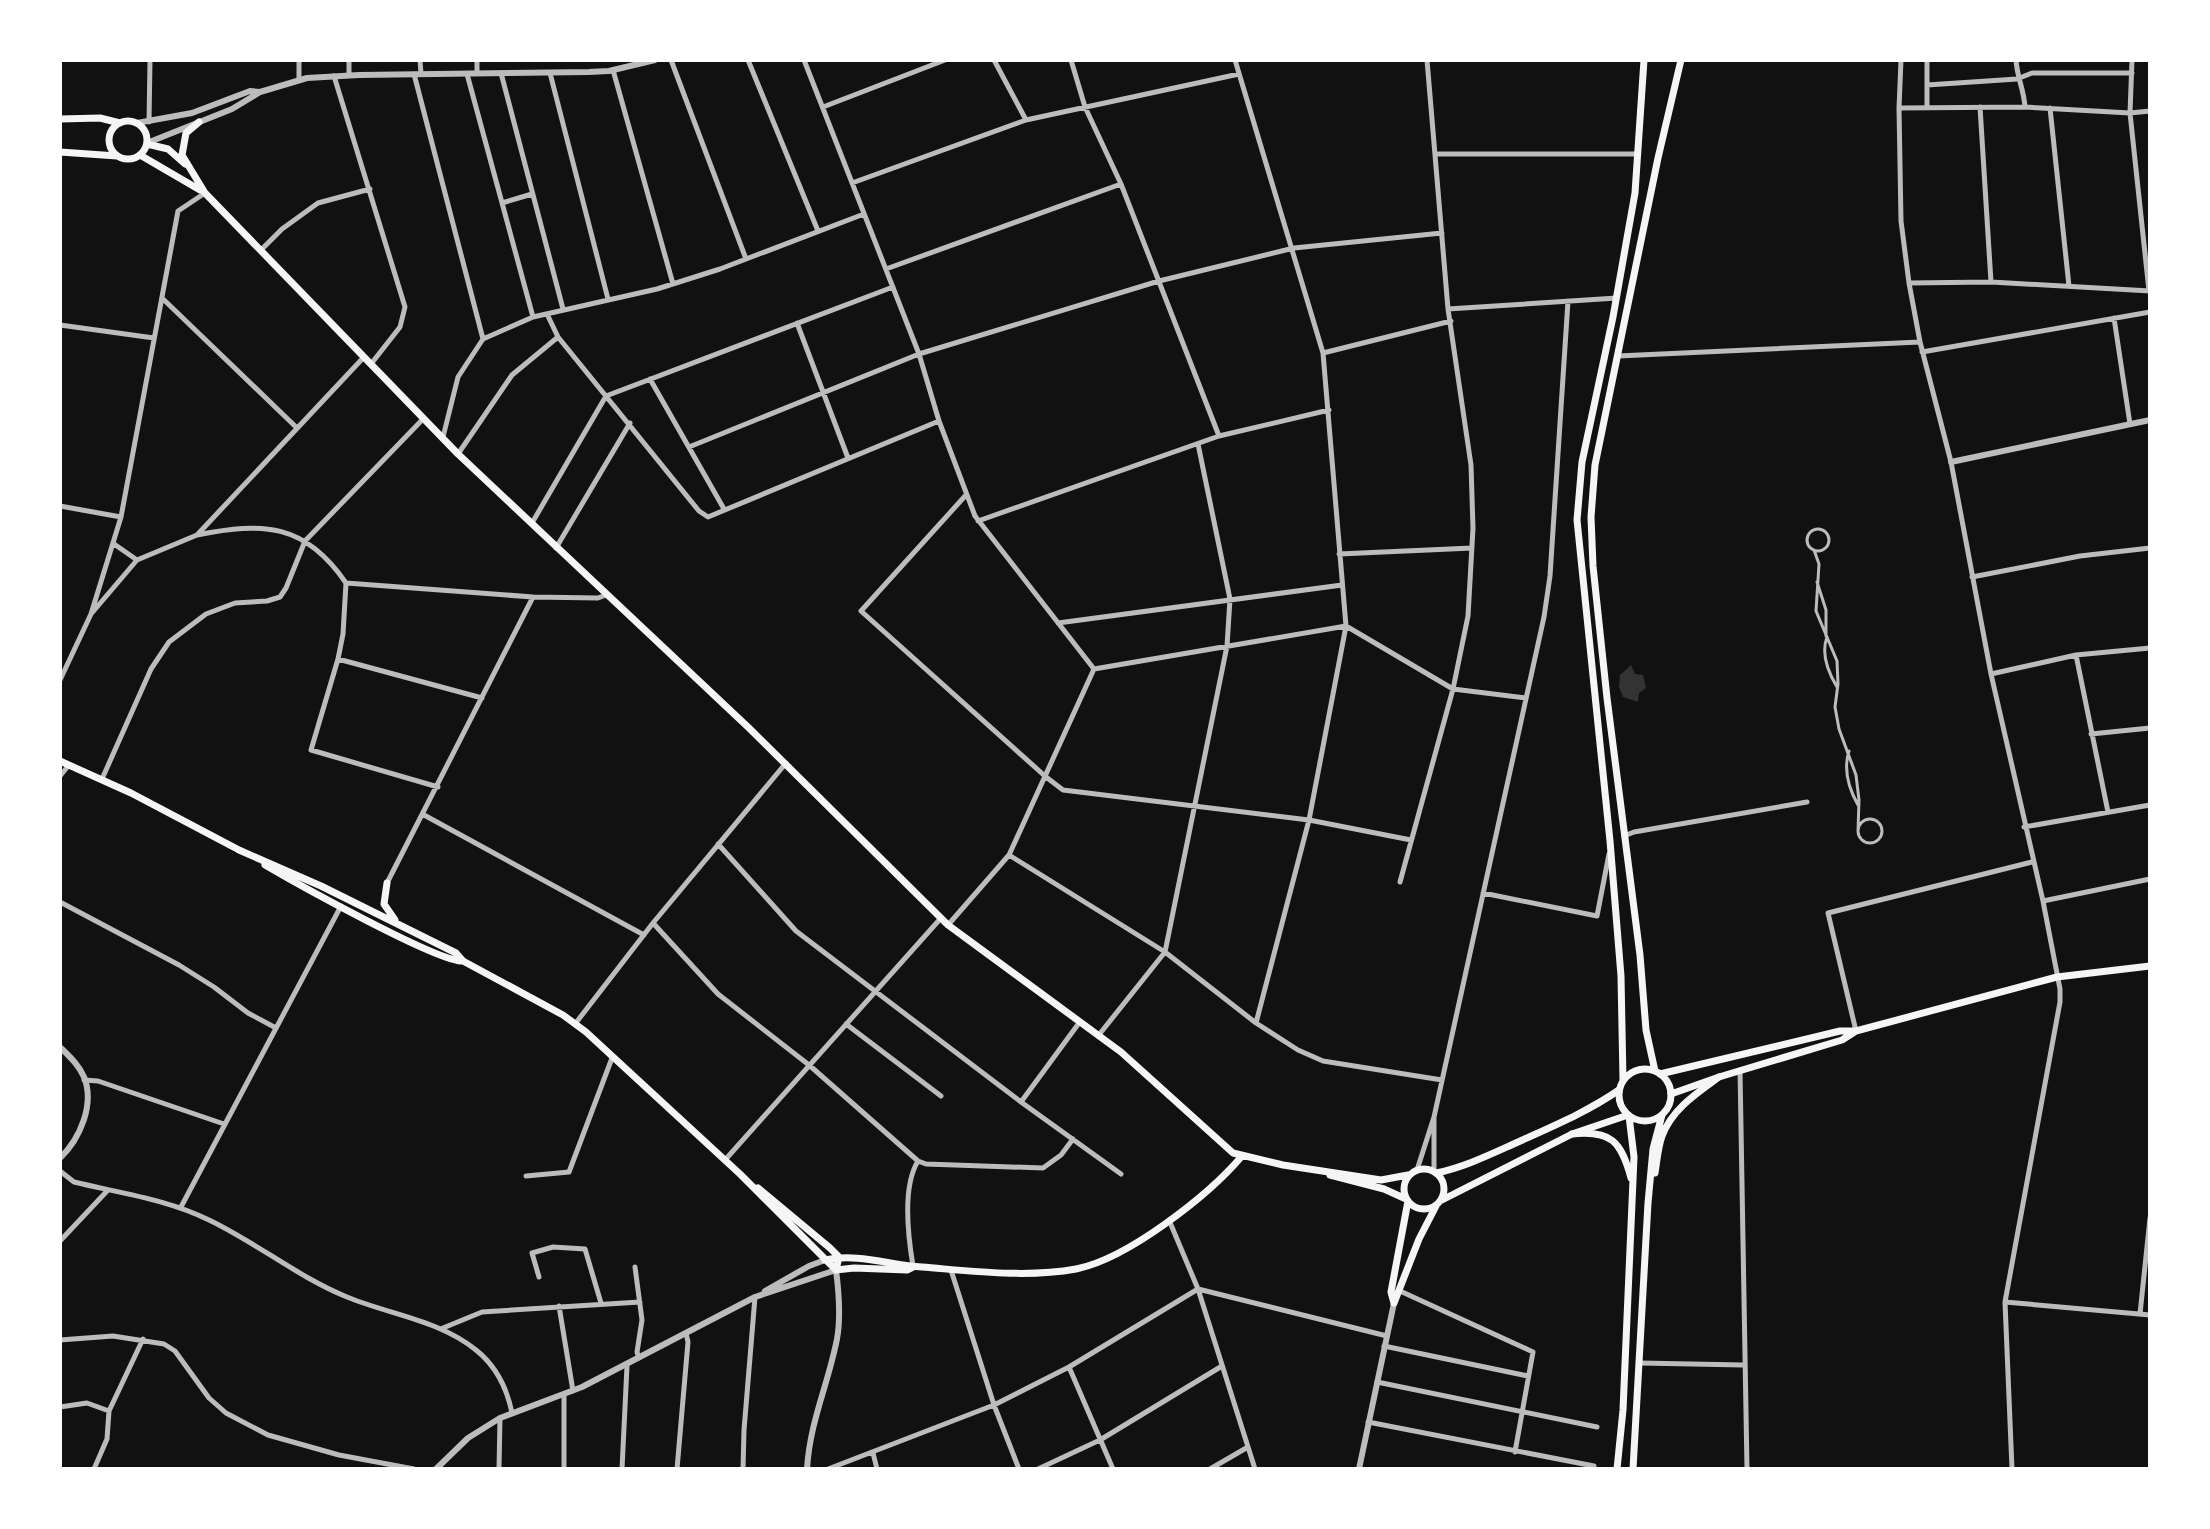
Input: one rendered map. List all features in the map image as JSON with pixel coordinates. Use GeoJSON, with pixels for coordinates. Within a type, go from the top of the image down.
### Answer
{"type":"FeatureCollection","features":[{"type":"Feature","properties":{"kind":"main road"},"geometry":{"type":"LineString","coordinates":[[1617,1469],[1623,1410],[1634,1157],[1628,1116],[1619,1102],[1623,1080],[1622,1026],[1610,846],[1577,520],[1582,462],[1634,203],[1644,60]]}},
{"type":"Feature","properties":{"kind":"main road"},"geometry":{"type":"LineString","coordinates":[[1633,1469],[1653,1149],[1671,1094],[1668,1083],[1658,1072],[1646,1030],[1596,596],[1591,517],[1595,465],[1681,60]]}},
{"type":"Feature","properties":{"kind":"main road"},"geometry":{"type":"LineString","coordinates":[[60,119],[100,118],[120,123]]}},
{"type":"Feature","properties":{"kind":"main road"},"geometry":{"type":"LineString","coordinates":[[60,152],[129,159],[140,155],[147,144],[145,132],[137,123],[126,121],[112,129],[110,148],[117,156]]}},
{"type":"Feature","properties":{"kind":"main road"},"geometry":{"type":"LineString","coordinates":[[199,122],[186,133],[182,155],[205,193],[458,454],[786,763],[948,925],[1134,1063],[1233,1153],[1384,1189],[1423,1209],[1572,1134],[1628,1116],[1646,1122],[1662,1115]]}},
{"type":"Feature","properties":{"kind":"main road"},"geometry":{"type":"LineString","coordinates":[[147,144],[168,149],[186,165]]}},
{"type":"Feature","properties":{"kind":"main road"},"geometry":{"type":"LineString","coordinates":[[140,155],[205,193]]}},
{"type":"Feature","properties":{"kind":"main road"},"geometry":{"type":"LineString","coordinates":[[60,761],[102,779],[341,905],[417,933]]}},
{"type":"Feature","properties":{"kind":"main road"},"geometry":{"type":"LineString","coordinates":[[239,850],[293,873],[451,960],[463,961]]}},
{"type":"Feature","properties":{"kind":"main road"},"geometry":{"type":"LineString","coordinates":[[370,916],[387,883]]}},
{"type":"Feature","properties":{"kind":"main road"},"geometry":{"type":"LineString","coordinates":[[387,883],[384,904],[396,922],[456,953],[463,961],[545,1004],[575,1024],[740,1174],[836,1270],[907,1270],[913,1267]]}},
{"type":"Feature","properties":{"kind":"main road"},"geometry":{"type":"LineString","coordinates":[[1623,1080],[1638,1070],[1658,1072],[1840,1031],[1856,1031],[2057,977],[2150,966]]}},
{"type":"Feature","properties":{"kind":"main road"},"geometry":{"type":"LineString","coordinates":[[1671,1094],[1842,1040],[1856,1031]]}},
{"type":"Feature","properties":{"kind":"main road"},"geometry":{"type":"LineString","coordinates":[[1648,1203],[1666,1128],[1685,1103],[1719,1077]]}},
{"type":"Feature","properties":{"kind":"main road"},"geometry":{"type":"LineString","coordinates":[[1321,1172],[1381,1180],[1408,1175],[1417,1170],[1435,1172],[1465,1165],[1595,1107],[1619,1090]]}},
{"type":"Feature","properties":{"kind":"main road"},"geometry":{"type":"LineString","coordinates":[[1572,1134],[1600,1133],[1613,1140],[1620,1147],[1632,1185]]}},
{"type":"Feature","properties":{"kind":"main road"},"geometry":{"type":"LineString","coordinates":[[825,1260],[839,1257],[951,1270],[1021,1272],[1077,1268],[1125,1248],[1169,1219],[1203,1193],[1242,1156]]}},
{"type":"Feature","properties":{"kind":"main road"},"geometry":{"type":"LineString","coordinates":[[1394,1303],[1410,1259],[1444,1185],[1435,1172]]}},
{"type":"Feature","properties":{"kind":"main road"},"geometry":{"type":"LineString","coordinates":[[740,1174],[839,1257]]}},
{"type":"Feature","properties":{"kind":"main road"},"geometry":{"type":"LineString","coordinates":[[1394,1303],[1391,1292],[1407,1200],[1403,1187],[1408,1175]]}},
{"type":"Feature","properties":{"kind":"main road"},"geometry":{"type":"LineString","coordinates":[[836,1270],[839,1257]]}},
{"type":"Feature","properties":{"kind":"street"},"geometry":{"type":"LineString","coordinates":[[149,122],[150,60]]}},
{"type":"Feature","properties":{"kind":"street"},"geometry":{"type":"LineString","coordinates":[[299,60],[299,80]]}},
{"type":"Feature","properties":{"kind":"street"},"geometry":{"type":"LineString","coordinates":[[349,60],[349,75]]}},
{"type":"Feature","properties":{"kind":"street"},"geometry":{"type":"LineString","coordinates":[[420,60],[417,74],[483,339]]}},
{"type":"Feature","properties":{"kind":"street"},"geometry":{"type":"LineString","coordinates":[[477,60],[477,73]]}},
{"type":"Feature","properties":{"kind":"street"},"geometry":{"type":"LineString","coordinates":[[147,144],[232,109],[260,92],[299,80],[349,75],[613,70],[623,64],[655,60]]}},
{"type":"Feature","properties":{"kind":"street"},"geometry":{"type":"LineString","coordinates":[[671,60],[746,259]]}},
{"type":"Feature","properties":{"kind":"street"},"geometry":{"type":"LineString","coordinates":[[748,60],[818,231]]}},
{"type":"Feature","properties":{"kind":"street"},"geometry":{"type":"LineString","coordinates":[[804,60],[919,354],[939,421],[978,521],[1094,669]]}},
{"type":"Feature","properties":{"kind":"street"},"geometry":{"type":"LineString","coordinates":[[823,107],[945,60]]}},
{"type":"Feature","properties":{"kind":"street"},"geometry":{"type":"LineString","coordinates":[[994,60],[1026,120]]}},
{"type":"Feature","properties":{"kind":"street"},"geometry":{"type":"LineString","coordinates":[[1071,60],[1085,107],[1121,184],[1219,436]]}},
{"type":"Feature","properties":{"kind":"street"},"geometry":{"type":"LineString","coordinates":[[1235,60],[1294,248],[1323,353],[1346,626],[1309,820],[1256,1023]]}},
{"type":"Feature","properties":{"kind":"street"},"geometry":{"type":"LineString","coordinates":[[1400,882],[1453,689],[1468,616],[1472,548],[1471,465],[1448,309],[1427,60]]}},
{"type":"Feature","properties":{"kind":"street"},"geometry":{"type":"LineString","coordinates":[[1901,60],[1901,221],[1909,283],[1922,352],[1951,462],[1991,674],[2043,901],[2060,1002],[2005,1302],[2012,1469]]}},
{"type":"Feature","properties":{"kind":"street"},"geometry":{"type":"LineString","coordinates":[[1927,60],[1927,107]]}},
{"type":"Feature","properties":{"kind":"street"},"geometry":{"type":"LineString","coordinates":[[2016,60],[2017,79],[2024,89],[2025,107]]}},
{"type":"Feature","properties":{"kind":"street"},"geometry":{"type":"LineString","coordinates":[[1909,283],[1991,282],[2150,291],[2130,113],[2132,60]]}},
{"type":"Feature","properties":{"kind":"street"},"geometry":{"type":"LineString","coordinates":[[613,70],[673,284]]}},
{"type":"Feature","properties":{"kind":"street"},"geometry":{"type":"LineString","coordinates":[[501,73],[563,309]]}},
{"type":"Feature","properties":{"kind":"street"},"geometry":{"type":"LineString","coordinates":[[550,73],[608,299]]}},
{"type":"Feature","properties":{"kind":"street"},"geometry":{"type":"LineString","coordinates":[[1927,85],[2017,79],[2032,73],[2132,73]]}},
{"type":"Feature","properties":{"kind":"street"},"geometry":{"type":"LineString","coordinates":[[467,74],[533,317]]}},
{"type":"Feature","properties":{"kind":"street"},"geometry":{"type":"LineString","coordinates":[[852,183],[1026,120],[1239,74]]}},
{"type":"Feature","properties":{"kind":"street"},"geometry":{"type":"LineString","coordinates":[[334,76],[405,307],[400,327],[371,364]]}},
{"type":"Feature","properties":{"kind":"street"},"geometry":{"type":"LineString","coordinates":[[137,123],[192,113],[250,91],[260,92]]}},
{"type":"Feature","properties":{"kind":"street"},"geometry":{"type":"LineString","coordinates":[[1980,107],[1991,282]]}},
{"type":"Feature","properties":{"kind":"street"},"geometry":{"type":"LineString","coordinates":[[1899,108],[2025,107],[2130,113],[2150,111]]}},
{"type":"Feature","properties":{"kind":"street"},"geometry":{"type":"LineString","coordinates":[[2050,108],[2069,286]]}},
{"type":"Feature","properties":{"kind":"street"},"geometry":{"type":"LineString","coordinates":[[1435,154],[1638,154]]}},
{"type":"Feature","properties":{"kind":"street"},"geometry":{"type":"LineString","coordinates":[[886,269],[1121,184]]}},
{"type":"Feature","properties":{"kind":"street"},"geometry":{"type":"LineString","coordinates":[[261,250],[282,229],[318,203],[370,189]]}},
{"type":"Feature","properties":{"kind":"street"},"geometry":{"type":"LineString","coordinates":[[60,680],[91,614],[121,517],[178,211],[205,193]]}},
{"type":"Feature","properties":{"kind":"street"},"geometry":{"type":"LineString","coordinates":[[502,203],[532,194]]}},
{"type":"Feature","properties":{"kind":"street"},"geometry":{"type":"LineString","coordinates":[[443,437],[458,377],[483,339],[533,317],[673,284],[864,214]]}},
{"type":"Feature","properties":{"kind":"street"},"geometry":{"type":"LineString","coordinates":[[689,447],[919,354],[1159,281],[1294,248],[1442,233]]}},
{"type":"Feature","properties":{"kind":"street"},"geometry":{"type":"LineString","coordinates":[[531,524],[606,396],[893,287]]}},
{"type":"Feature","properties":{"kind":"street"},"geometry":{"type":"LineString","coordinates":[[161,298],[297,428]]}},
{"type":"Feature","properties":{"kind":"street"},"geometry":{"type":"LineString","coordinates":[[1448,309],[1617,298]]}},
{"type":"Feature","properties":{"kind":"street"},"geometry":{"type":"LineString","coordinates":[[1417,1170],[1434,1117],[1550,576],[1568,301]]}},
{"type":"Feature","properties":{"kind":"street"},"geometry":{"type":"LineString","coordinates":[[1922,352],[2150,312]]}},
{"type":"Feature","properties":{"kind":"street"},"geometry":{"type":"LineString","coordinates":[[547,314],[558,337],[699,511],[708,517],[939,421]]}},
{"type":"Feature","properties":{"kind":"street"},"geometry":{"type":"LineString","coordinates":[[2114,318],[2130,424]]}},
{"type":"Feature","properties":{"kind":"street"},"geometry":{"type":"LineString","coordinates":[[1323,353],[1451,321]]}},
{"type":"Feature","properties":{"kind":"street"},"geometry":{"type":"LineString","coordinates":[[797,323],[848,458]]}},
{"type":"Feature","properties":{"kind":"street"},"geometry":{"type":"LineString","coordinates":[[60,325],[154,338]]}},
{"type":"Feature","properties":{"kind":"street"},"geometry":{"type":"LineString","coordinates":[[458,454],[512,375],[558,337]]}},
{"type":"Feature","properties":{"kind":"street"},"geometry":{"type":"LineString","coordinates":[[1618,356],[1920,342]]}},
{"type":"Feature","properties":{"kind":"street"},"geometry":{"type":"LineString","coordinates":[[197,535],[364,357]]}},
{"type":"Feature","properties":{"kind":"street"},"geometry":{"type":"LineString","coordinates":[[650,379],[724,509]]}},
{"type":"Feature","properties":{"kind":"street"},"geometry":{"type":"LineString","coordinates":[[978,521],[1219,436],[1329,410]]}},
{"type":"Feature","properties":{"kind":"street"},"geometry":{"type":"LineString","coordinates":[[102,779],[151,669],[169,642],[206,614],[235,603],[280,597],[305,541],[424,418]]}},
{"type":"Feature","properties":{"kind":"street"},"geometry":{"type":"LineString","coordinates":[[1951,462],[2150,420]]}},
{"type":"Feature","properties":{"kind":"street"},"geometry":{"type":"LineString","coordinates":[[556,548],[630,423]]}},
{"type":"Feature","properties":{"kind":"street"},"geometry":{"type":"LineString","coordinates":[[1098,1036],[1165,952],[1227,646],[1230,599],[1198,444]]}},
{"type":"Feature","properties":{"kind":"street"},"geometry":{"type":"LineString","coordinates":[[966,495],[861,611],[1046,777],[1063,790],[1309,820],[1411,840]]}},
{"type":"Feature","properties":{"kind":"street"},"geometry":{"type":"LineString","coordinates":[[60,506],[121,517]]}},
{"type":"Feature","properties":{"kind":"street"},"geometry":{"type":"LineString","coordinates":[[91,614],[137,560],[180,540],[239,527],[280,531],[305,541],[334,566],[346,583],[338,659],[311,750],[438,787]]}},
{"type":"Feature","properties":{"kind":"street"},"geometry":{"type":"LineString","coordinates":[[1814,550],[1822,550],[1828,545],[1829,538],[1822,530],[1814,530],[1808,537],[1808,544],[1819,564],[1816,611],[1837,661],[1837,718],[1856,775],[1858,831],[1863,841],[1871,843],[1878,840],[1881,829],[1875,820],[1867,819],[1858,831]]}},
{"type":"Feature","properties":{"kind":"street"},"geometry":{"type":"LineString","coordinates":[[114,544],[137,560]]}},
{"type":"Feature","properties":{"kind":"street"},"geometry":{"type":"LineString","coordinates":[[1339,554],[1472,548]]}},
{"type":"Feature","properties":{"kind":"street"},"geometry":{"type":"LineString","coordinates":[[1972,577],[2080,556],[2150,548]]}},
{"type":"Feature","properties":{"kind":"street"},"geometry":{"type":"LineString","coordinates":[[1817,582],[1826,610],[1824,649],[1837,688]]}},
{"type":"Feature","properties":{"kind":"street"},"geometry":{"type":"LineString","coordinates":[[346,583],[533,597],[598,598],[606,595]]}},
{"type":"Feature","properties":{"kind":"street"},"geometry":{"type":"LineString","coordinates":[[1058,623],[1342,585]]}},
{"type":"Feature","properties":{"kind":"street"},"geometry":{"type":"LineString","coordinates":[[387,883],[533,597]]}},
{"type":"Feature","properties":{"kind":"street"},"geometry":{"type":"LineString","coordinates":[[1094,669],[1346,626],[1453,689],[1526,698]]}},
{"type":"Feature","properties":{"kind":"street"},"geometry":{"type":"LineString","coordinates":[[1991,674],[2076,655],[2150,648]]}},
{"type":"Feature","properties":{"kind":"street"},"geometry":{"type":"LineString","coordinates":[[2076,655],[2108,812]]}},
{"type":"Feature","properties":{"kind":"street"},"geometry":{"type":"LineString","coordinates":[[338,659],[482,698]]}},
{"type":"Feature","properties":{"kind":"street"},"geometry":{"type":"LineString","coordinates":[[948,925],[1009,855],[1094,669]]}},
{"type":"Feature","properties":{"kind":"street"},"geometry":{"type":"LineString","coordinates":[[2091,734],[2150,728]]}},
{"type":"Feature","properties":{"kind":"street"},"geometry":{"type":"LineString","coordinates":[[1849,751],[1848,776],[1858,805]]}},
{"type":"Feature","properties":{"kind":"street"},"geometry":{"type":"LineString","coordinates":[[575,1024],[653,923],[786,763]]}},
{"type":"Feature","properties":{"kind":"street"},"geometry":{"type":"LineString","coordinates":[[60,776],[69,765]]}},
{"type":"Feature","properties":{"kind":"street"},"geometry":{"type":"LineString","coordinates":[[1624,836],[1807,802]]}},
{"type":"Feature","properties":{"kind":"street"},"geometry":{"type":"LineString","coordinates":[[2024,827],[2150,805]]}},
{"type":"Feature","properties":{"kind":"street"},"geometry":{"type":"LineString","coordinates":[[424,815],[644,935]]}},
{"type":"Feature","properties":{"kind":"street"},"geometry":{"type":"LineString","coordinates":[[718,844],[796,931],[1121,1174]]}},
{"type":"Feature","properties":{"kind":"street"},"geometry":{"type":"LineString","coordinates":[[1483,893],[1597,916],[1610,846]]}},
{"type":"Feature","properties":{"kind":"street"},"geometry":{"type":"LineString","coordinates":[[1009,855],[1165,952],[1256,1023],[1298,1050],[1323,1061],[1442,1080]]}},
{"type":"Feature","properties":{"kind":"street"},"geometry":{"type":"LineString","coordinates":[[1856,1031],[1828,913],[2032,862]]}},
{"type":"Feature","properties":{"kind":"street"},"geometry":{"type":"LineString","coordinates":[[2043,901],[2150,879]]}},
{"type":"Feature","properties":{"kind":"street"},"geometry":{"type":"LineString","coordinates":[[60,902],[179,965],[248,1013],[276,1028]]}},
{"type":"Feature","properties":{"kind":"street"},"geometry":{"type":"LineString","coordinates":[[181,1207],[341,905]]}},
{"type":"Feature","properties":{"kind":"street"},"geometry":{"type":"LineString","coordinates":[[725,1160],[941,918]]}},
{"type":"Feature","properties":{"kind":"street"},"geometry":{"type":"LineString","coordinates":[[653,923],[718,994],[809,1065],[918,1161],[926,1164],[1043,1168],[1061,1155],[1073,1139]]}},
{"type":"Feature","properties":{"kind":"street"},"geometry":{"type":"LineString","coordinates":[[1021,1102],[1079,1023]]}},
{"type":"Feature","properties":{"kind":"street"},"geometry":{"type":"LineString","coordinates":[[846,1024],[941,1096]]}},
{"type":"Feature","properties":{"kind":"street"},"geometry":{"type":"LineString","coordinates":[[60,1047],[75,1062],[84,1080],[86,1112],[80,1131],[60,1158]]}},
{"type":"Feature","properties":{"kind":"street"},"geometry":{"type":"LineString","coordinates":[[526,1176],[569,1172],[612,1058]]}},
{"type":"Feature","properties":{"kind":"street"},"geometry":{"type":"LineString","coordinates":[[1740,1070],[1747,1469]]}},
{"type":"Feature","properties":{"kind":"street"},"geometry":{"type":"LineString","coordinates":[[84,1080],[98,1081],[225,1124]]}},
{"type":"Feature","properties":{"kind":"street"},"geometry":{"type":"LineString","coordinates":[[1434,1117],[1435,1172]]}},
{"type":"Feature","properties":{"kind":"street"},"geometry":{"type":"LineString","coordinates":[[913,1267],[908,1194],[909,1181],[918,1161]]}},
{"type":"Feature","properties":{"kind":"street"},"geometry":{"type":"LineString","coordinates":[[60,1171],[74,1182],[181,1207],[231,1231],[300,1275],[346,1297],[388,1313],[443,1328],[480,1353],[498,1373],[512,1413]]}},
{"type":"Feature","properties":{"kind":"street"},"geometry":{"type":"LineString","coordinates":[[60,1241],[108,1190]]}},
{"type":"Feature","properties":{"kind":"street"},"geometry":{"type":"LineString","coordinates":[[2140,1314],[2150,1218]]}},
{"type":"Feature","properties":{"kind":"street"},"geometry":{"type":"LineString","coordinates":[[1169,1219],[1198,1289],[1255,1469]]}},
{"type":"Feature","properties":{"kind":"street"},"geometry":{"type":"LineString","coordinates":[[539,1277],[532,1253],[553,1247],[585,1249],[601,1303]]}},
{"type":"Feature","properties":{"kind":"street"},"geometry":{"type":"LineString","coordinates":[[436,1469],[468,1438],[500,1418],[564,1395],[627,1366],[825,1260]]}},
{"type":"Feature","properties":{"kind":"street"},"geometry":{"type":"LineString","coordinates":[[635,1267],[642,1320],[637,1352],[639,1358]]}},
{"type":"Feature","properties":{"kind":"street"},"geometry":{"type":"LineString","coordinates":[[755,1297],[836,1270],[839,1327],[811,1430],[807,1469]]}},
{"type":"Feature","properties":{"kind":"street"},"geometry":{"type":"LineString","coordinates":[[951,1270],[994,1405],[1019,1469]]}},
{"type":"Feature","properties":{"kind":"street"},"geometry":{"type":"LineString","coordinates":[[828,1469],[994,1405],[1069,1367],[1198,1289],[1387,1336]]}},
{"type":"Feature","properties":{"kind":"street"},"geometry":{"type":"LineString","coordinates":[[1400,1291],[1533,1352],[1515,1452]]}},
{"type":"Feature","properties":{"kind":"street"},"geometry":{"type":"LineString","coordinates":[[743,1469],[755,1297]]}},
{"type":"Feature","properties":{"kind":"street"},"geometry":{"type":"LineString","coordinates":[[443,1328],[482,1312],[640,1302]]}},
{"type":"Feature","properties":{"kind":"street"},"geometry":{"type":"LineString","coordinates":[[2005,1302],[2150,1315]]}},
{"type":"Feature","properties":{"kind":"street"},"geometry":{"type":"LineString","coordinates":[[1359,1469],[1394,1303]]}},
{"type":"Feature","properties":{"kind":"street"},"geometry":{"type":"LineString","coordinates":[[559,1306],[573,1391]]}},
{"type":"Feature","properties":{"kind":"street"},"geometry":{"type":"LineString","coordinates":[[677,1469],[688,1342],[686,1333]]}},
{"type":"Feature","properties":{"kind":"street"},"geometry":{"type":"LineString","coordinates":[[60,1340],[113,1336],[164,1344],[175,1351],[209,1398],[226,1413],[268,1435],[339,1455],[414,1469]]}},
{"type":"Feature","properties":{"kind":"street"},"geometry":{"type":"LineString","coordinates":[[94,1469],[107,1439],[109,1411],[143,1339]]}},
{"type":"Feature","properties":{"kind":"street"},"geometry":{"type":"LineString","coordinates":[[1384,1346],[1529,1376]]}},
{"type":"Feature","properties":{"kind":"street"},"geometry":{"type":"LineString","coordinates":[[1640,1363],[1743,1365]]}},
{"type":"Feature","properties":{"kind":"street"},"geometry":{"type":"LineString","coordinates":[[622,1469],[627,1366]]}},
{"type":"Feature","properties":{"kind":"street"},"geometry":{"type":"LineString","coordinates":[[1038,1469],[1100,1440],[1222,1366]]}},
{"type":"Feature","properties":{"kind":"street"},"geometry":{"type":"LineString","coordinates":[[1069,1367],[1113,1469]]}},
{"type":"Feature","properties":{"kind":"street"},"geometry":{"type":"LineString","coordinates":[[1377,1382],[1597,1427]]}},
{"type":"Feature","properties":{"kind":"street"},"geometry":{"type":"LineString","coordinates":[[564,1395],[564,1469]]}},
{"type":"Feature","properties":{"kind":"street"},"geometry":{"type":"LineString","coordinates":[[60,1407],[87,1403],[109,1411]]}},
{"type":"Feature","properties":{"kind":"street"},"geometry":{"type":"LineString","coordinates":[[499,1469],[500,1418]]}},
{"type":"Feature","properties":{"kind":"street"},"geometry":{"type":"LineString","coordinates":[[1368,1422],[1594,1466]]}},
{"type":"Feature","properties":{"kind":"street"},"geometry":{"type":"LineString","coordinates":[[1210,1469],[1248,1447]]}},
{"type":"Feature","properties":{"kind":"street"},"geometry":{"type":"LineString","coordinates":[[873,1453],[877,1469]]}},
{"type":"Feature","properties":{"kind":"shaded area"},"geometry":{"type":"Polygon","coordinates":[[[1631,665],[1635,674],[1643,675],[1646,688],[1639,693],[1638,702],[1623,697],[1619,687],[1620,675],[1631,665]]]}}]}
